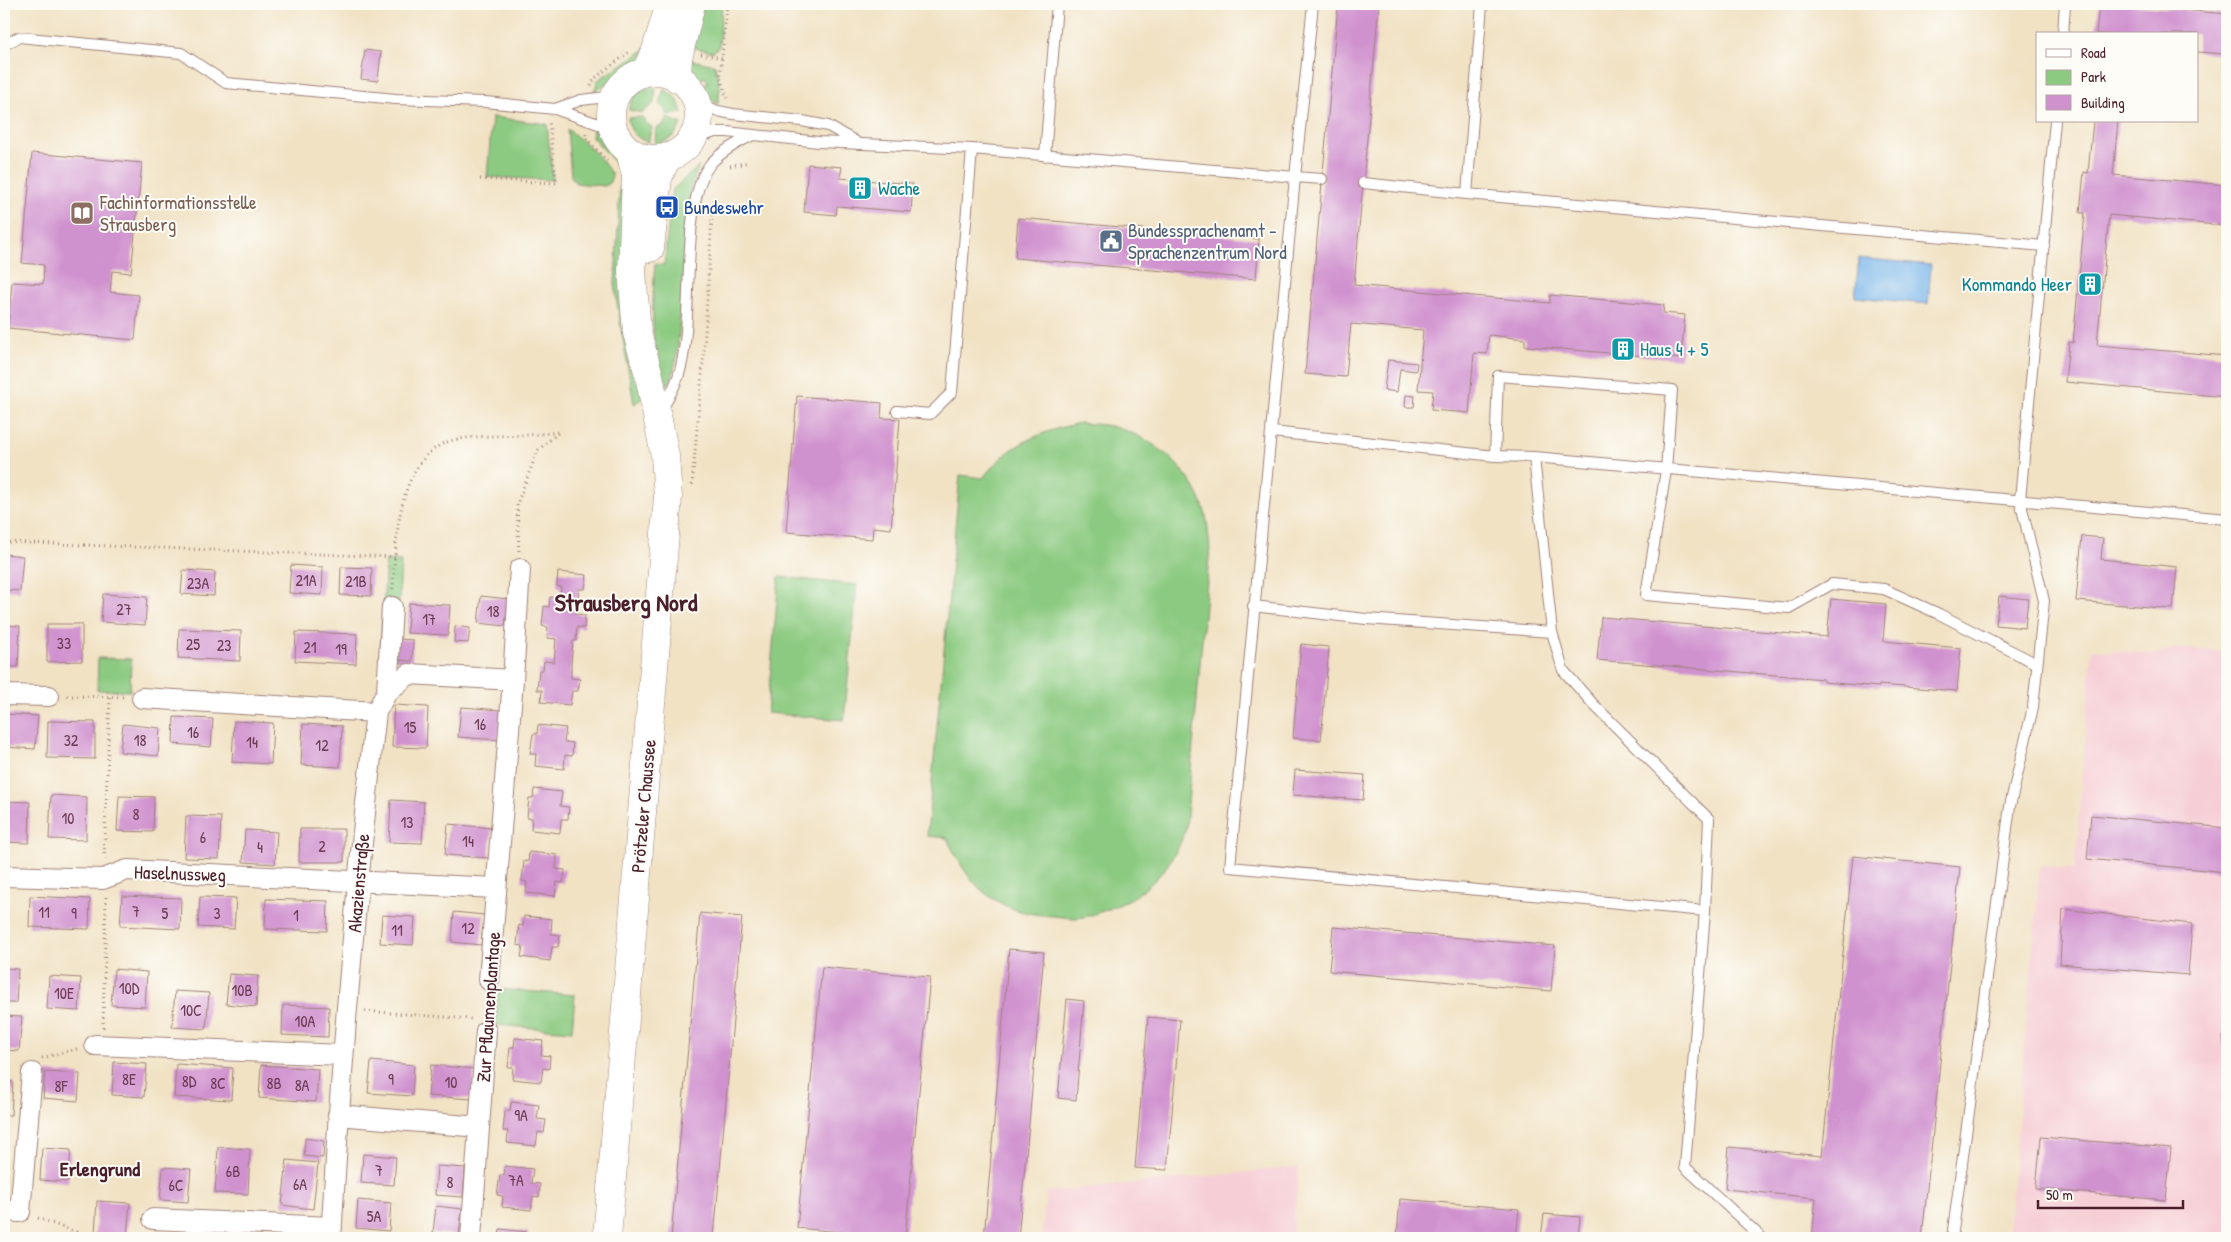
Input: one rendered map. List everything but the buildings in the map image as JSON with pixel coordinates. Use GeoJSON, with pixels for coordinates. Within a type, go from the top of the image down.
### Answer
{"type":"FeatureCollection","features":[{"type":"Feature","properties":{"kind":"main road"},"geometry":{"type":"LineString","coordinates":[[645,72],[655,53],[670,4]]}},
{"type":"Feature","properties":{"kind":"main road"},"geometry":{"type":"LineString","coordinates":[[677,78],[678,58],[691,4]]}},
{"type":"Feature","properties":{"kind":"main road"},"geometry":{"type":"LineString","coordinates":[[613,130],[610,115],[615,96],[627,81],[645,72],[665,72],[687,86],[697,102],[698,122],[691,140],[682,150],[667,157],[650,160],[630,152]]}},
{"type":"Feature","properties":{"kind":"main road","name":"Prötzeler Chaussee"},"geometry":{"type":"LineString","coordinates":[[607,1238],[668,497],[664,456],[649,375],[637,333],[634,308],[632,271],[636,182],[630,152],[622,145],[613,130]]}},
{"type":"Feature","properties":{"kind":"main road","name":"Prötzeler Chaussee"},"geometry":{"type":"LineString","coordinates":[[649,375],[648,275],[658,178],[667,157]]}},
{"type":"Feature","properties":{"kind":"street","name":"Zur Pflaumenplantage"},"geometry":{"type":"LineString","coordinates":[[489,980],[520,569]]}},
{"type":"Feature","properties":{"kind":"street","name":"Akazienstraße"},"geometry":{"type":"LineString","coordinates":[[153,1219],[331,1233],[338,1115],[357,880],[376,712],[387,692],[392,607]]}},
{"type":"Feature","properties":{"kind":"street"},"geometry":{"type":"LineString","coordinates":[[387,692],[409,674],[513,680]]}},
{"type":"Feature","properties":{"kind":"street"},"geometry":{"type":"LineString","coordinates":[[4,695],[50,696]]}},
{"type":"Feature","properties":{"kind":"street"},"geometry":{"type":"LineString","coordinates":[[142,698],[376,712]]}},
{"type":"Feature","properties":{"kind":"street","name":"Haselnussweg"},"geometry":{"type":"LineString","coordinates":[[4,876],[103,879],[127,870],[357,880]]}},
{"type":"Feature","properties":{"kind":"street"},"geometry":{"type":"LineString","coordinates":[[357,880],[496,888]]}},
{"type":"Feature","properties":{"kind":"street","name":"Zur Pflaumenplantage"},"geometry":{"type":"LineString","coordinates":[[471,1238],[488,1026]]}},
{"type":"Feature","properties":{"kind":"street"},"geometry":{"type":"LineString","coordinates":[[98,1045],[343,1055]]}},
{"type":"Feature","properties":{"kind":"street"},"geometry":{"type":"LineString","coordinates":[[12,1211],[32,1073]]}},
{"type":"Feature","properties":{"kind":"street"},"geometry":{"type":"LineString","coordinates":[[338,1115],[479,1127]]}},
{"type":"Feature","properties":{"kind":"lane"},"geometry":{"type":"LineString","coordinates":[[1045,156],[1058,4]]}},
{"type":"Feature","properties":{"kind":"lane"},"geometry":{"type":"LineString","coordinates":[[1314,4],[1253,606],[1230,867],[1705,911]]}},
{"type":"Feature","properties":{"kind":"lane"},"geometry":{"type":"LineString","coordinates":[[1467,194],[1482,4]]}},
{"type":"Feature","properties":{"kind":"lane"},"geometry":{"type":"LineString","coordinates":[[2063,32],[2066,4]]}},
{"type":"Feature","properties":{"kind":"lane"},"geometry":{"type":"LineString","coordinates":[[4,44],[19,36],[182,52],[226,83],[396,99],[485,102],[555,109],[613,130]]}},
{"type":"Feature","properties":{"kind":"lane"},"geometry":{"type":"LineString","coordinates":[[555,109],[581,100],[615,96]]}},
{"type":"Feature","properties":{"kind":"lane"},"geometry":{"type":"LineString","coordinates":[[697,102],[718,111],[734,114],[802,121],[828,126],[855,142]]}},
{"type":"Feature","properties":{"kind":"lane"},"geometry":{"type":"LineString","coordinates":[[1952,1238],[2010,806],[2033,707],[2044,601],[2020,500],[2055,122]]}},
{"type":"Feature","properties":{"kind":"lane"},"geometry":{"type":"LineString","coordinates":[[691,140],[715,132],[820,142],[855,142],[972,149],[1322,179]]}},
{"type":"Feature","properties":{"kind":"lane"},"geometry":{"type":"LineString","coordinates":[[656,418],[670,396],[680,373],[686,326],[693,221],[699,185],[712,163],[730,147],[753,135]]}},
{"type":"Feature","properties":{"kind":"lane"},"geometry":{"type":"LineString","coordinates":[[897,411],[930,414],[952,392],[972,149]]}},
{"type":"Feature","properties":{"kind":"lane"},"geometry":{"type":"LineString","coordinates":[[1363,184],[2044,246]]}},
{"type":"Feature","properties":{"kind":"lane"},"geometry":{"type":"LineString","coordinates":[[1495,456],[1498,376],[1672,390],[1666,470],[1646,594],[1790,608],[1832,584],[1884,589],[1939,614],[2037,664]]}},
{"type":"Feature","properties":{"kind":"lane"},"geometry":{"type":"LineString","coordinates":[[1272,432],[1495,456],[1534,457],[2227,519]]}},
{"type":"Feature","properties":{"kind":"lane"},"geometry":{"type":"LineString","coordinates":[[1534,457],[1552,632],[1563,670],[1593,704],[1709,819],[1705,911],[1685,1167],[1762,1238]]}},
{"type":"Feature","properties":{"kind":"lane"},"geometry":{"type":"LineString","coordinates":[[1253,606],[1366,619],[1552,632]]}},
{"type":"Feature","properties":{"kind":"path"},"geometry":{"type":"LineString","coordinates":[[480,179],[556,183],[549,120]]}},
{"type":"Feature","properties":{"kind":"path"},"geometry":{"type":"LineString","coordinates":[[725,168],[749,162]]}},
{"type":"Feature","properties":{"kind":"path"},"geometry":{"type":"LineString","coordinates":[[395,566],[400,517],[407,487],[422,461],[438,447],[457,439],[503,435],[539,435],[558,432],[538,450],[518,504],[520,569]]}},
{"type":"Feature","properties":{"kind":"path"},"geometry":{"type":"LineString","coordinates":[[4,542],[396,557]]}},
{"type":"Feature","properties":{"kind":"path"},"geometry":{"type":"LineString","coordinates":[[50,696],[110,697],[103,879],[106,889],[98,1045]]}},
{"type":"Feature","properties":{"kind":"path","name":"Zur Pflaumenplantage"},"geometry":{"type":"LineString","coordinates":[[488,1026],[492,988],[489,980]]}},
{"type":"Feature","properties":{"kind":"path"},"geometry":{"type":"LineString","coordinates":[[347,1010],[488,1026]]}},
{"type":"Feature","properties":{"kind":"path"},"geometry":{"type":"LineString","coordinates":[[12,1211],[76,1232],[76,1238]]}},
{"type":"Feature","properties":{"kind":"shaded area"},"geometry":{"type":"Polygon","coordinates":[[[2175,648],[2227,652],[2227,1238],[2008,1238],[2040,866],[2075,869],[2092,649],[2155,654],[2175,648]]]}},
{"type":"Feature","properties":{"kind":"shaded area"},"geometry":{"type":"Polygon","coordinates":[[[1299,1167],[1292,1238],[1042,1238],[1046,1192],[1299,1167]]]}},
{"type":"Feature","properties":{"kind":"green space"},"geometry":{"type":"Polygon","coordinates":[[[696,4],[722,4],[719,47],[713,52],[686,46],[696,4]]]}},
{"type":"Feature","properties":{"kind":"green space"},"geometry":{"type":"Polygon","coordinates":[[[646,49],[640,62],[594,92],[598,80],[646,49]]]}},
{"type":"Feature","properties":{"kind":"green space"},"geometry":{"type":"Polygon","coordinates":[[[687,59],[715,65],[720,89],[718,104],[708,98],[700,88],[708,82],[705,77],[696,83],[690,72],[687,59]]]}},
{"type":"Feature","properties":{"kind":"green space"},"geometry":{"type":"Polygon","coordinates":[[[651,87],[656,87],[654,103],[642,113],[629,110],[632,100],[638,93],[651,87]]]}},
{"type":"Feature","properties":{"kind":"green space"},"geometry":{"type":"Polygon","coordinates":[[[664,89],[677,98],[682,113],[668,115],[659,104],[664,89]]]}},
{"type":"Feature","properties":{"kind":"green space"},"geometry":{"type":"Polygon","coordinates":[[[492,117],[547,124],[553,180],[487,177],[492,117]]]}},
{"type":"Feature","properties":{"kind":"green space"},"geometry":{"type":"Polygon","coordinates":[[[642,117],[652,127],[648,142],[640,139],[634,133],[628,122],[628,118],[642,117]]]}},
{"type":"Feature","properties":{"kind":"green space"},"geometry":{"type":"Polygon","coordinates":[[[666,118],[681,123],[680,128],[675,135],[655,143],[656,129],[663,125],[666,118]]]}},
{"type":"Feature","properties":{"kind":"green space"},"geometry":{"type":"Polygon","coordinates":[[[593,128],[606,136],[628,173],[621,172],[592,137],[593,128]]]}},
{"type":"Feature","properties":{"kind":"green space"},"geometry":{"type":"Polygon","coordinates":[[[567,129],[592,149],[612,175],[610,182],[605,186],[576,183],[571,176],[567,129]]]}},
{"type":"Feature","properties":{"kind":"green space"},"geometry":{"type":"Polygon","coordinates":[[[699,166],[691,186],[677,356],[672,377],[664,390],[653,326],[655,264],[664,265],[672,190],[699,166]]]}},
{"type":"Feature","properties":{"kind":"green space"},"geometry":{"type":"Polygon","coordinates":[[[620,185],[630,186],[644,397],[634,404],[615,284],[620,185]]]}},
{"type":"Feature","properties":{"kind":"green space"},"geometry":{"type":"Polygon","coordinates":[[[1080,423],[1106,425],[1126,431],[1141,437],[1169,457],[1191,482],[1199,497],[1206,516],[1210,546],[1186,828],[1165,869],[1143,890],[1118,905],[1077,918],[1030,913],[1014,909],[999,902],[984,893],[971,879],[955,855],[947,838],[927,836],[960,475],[983,478],[1003,456],[1026,441],[1038,435],[1080,423]]]}},
{"type":"Feature","properties":{"kind":"green space"},"geometry":{"type":"Polygon","coordinates":[[[386,560],[401,561],[396,660],[380,659],[386,560]]]}},
{"type":"Feature","properties":{"kind":"green space"},"geometry":{"type":"Polygon","coordinates":[[[779,577],[857,585],[844,720],[767,713],[779,577]]]}},
{"type":"Feature","properties":{"kind":"green space"},"geometry":{"type":"Polygon","coordinates":[[[98,658],[131,659],[130,691],[97,690],[98,658]]]}},
{"type":"Feature","properties":{"kind":"green space"},"geometry":{"type":"Polygon","coordinates":[[[498,989],[575,995],[572,1031],[495,1025],[498,989]]]}},
{"type":"Feature","properties":{"kind":"water"},"geometry":{"type":"Polygon","coordinates":[[[1859,258],[1931,265],[1928,304],[1855,297],[1859,258]]]}},
{"type":"Feature","properties":{"kind":"place","name":"Wache"},"geometry":{"type":"Point","coordinates":[860,188]}},
{"type":"Feature","properties":{"kind":"place","name":"Bundeswehr"},"geometry":{"type":"Point","coordinates":[667,207]}},
{"type":"Feature","properties":{"kind":"place","name":"Fachinformationsstelle Strausberg"},"geometry":{"type":"Point","coordinates":[82,213]}},
{"type":"Feature","properties":{"kind":"place","name":"Bundessprachenamt - Sprachenzentrum Nord"},"geometry":{"type":"Point","coordinates":[1111,241]}},
{"type":"Feature","properties":{"kind":"place","name":"Kommando Heer"},"geometry":{"type":"Point","coordinates":[2090,284]}},
{"type":"Feature","properties":{"kind":"place","name":"Haus 4 + 5"},"geometry":{"type":"Point","coordinates":[1623,349]}},
{"type":"Feature","properties":{"kind":"district","name":"Strausberg Nord"},"geometry":{"type":"Point","coordinates":[626,603]}},
{"type":"Feature","properties":{"kind":"district","name":"Erlengrund"},"geometry":{"type":"Point","coordinates":[100,1169]}}]}
